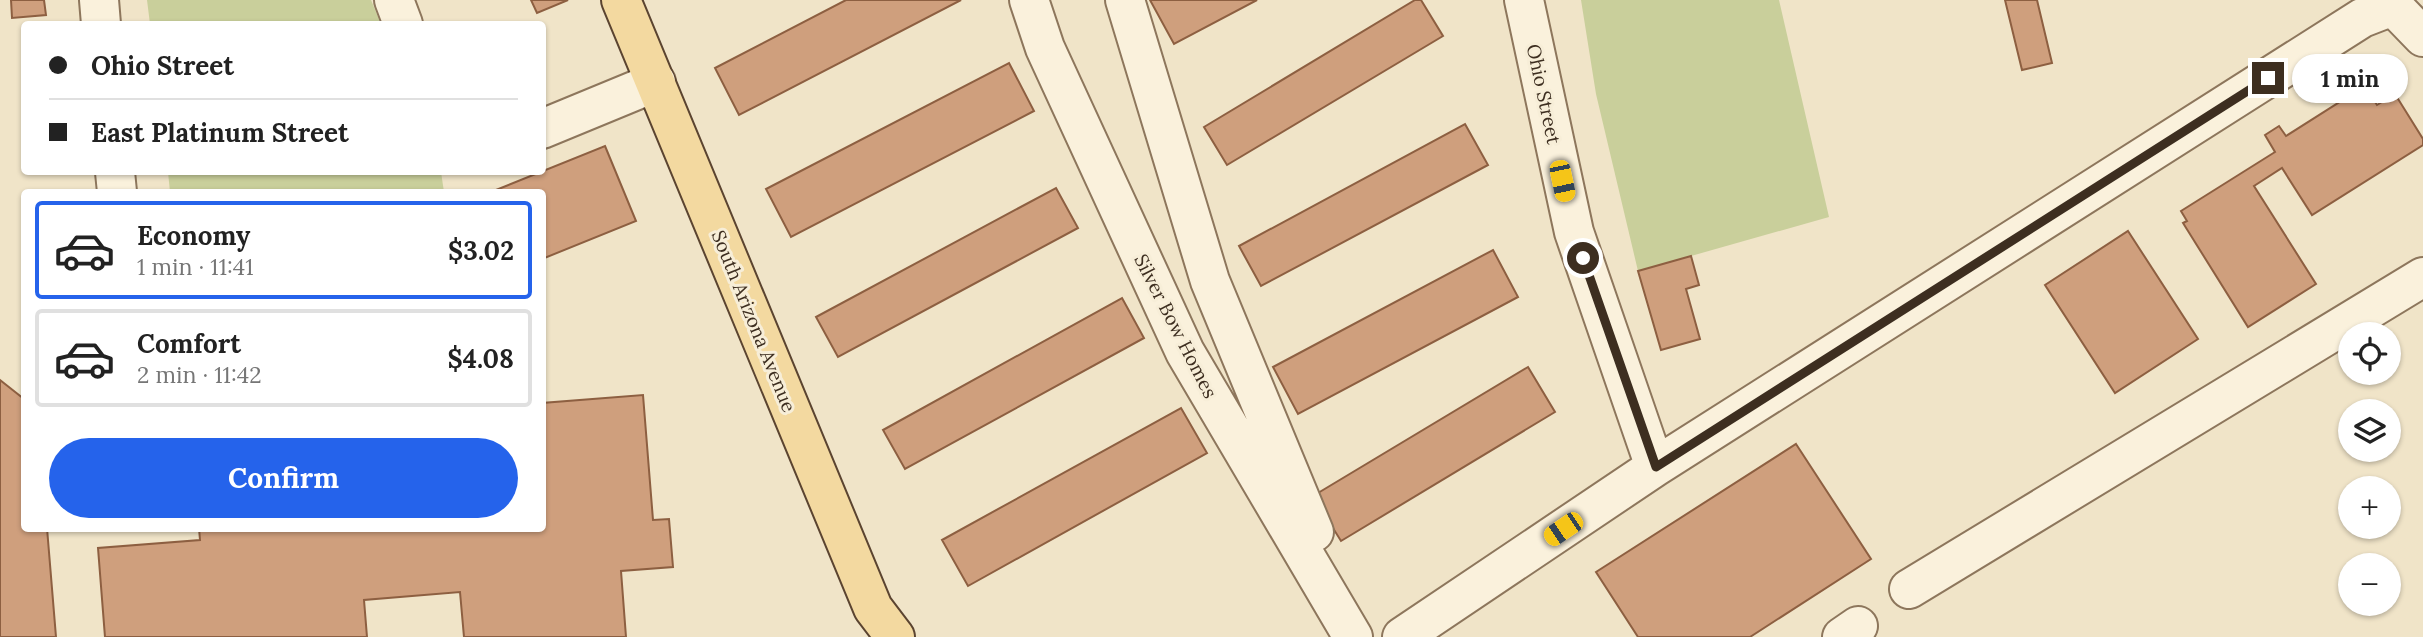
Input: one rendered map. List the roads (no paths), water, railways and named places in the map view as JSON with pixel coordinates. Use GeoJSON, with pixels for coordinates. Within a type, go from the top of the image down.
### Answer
{"type":"FeatureCollection","features":[{"type":"Feature","properties":{"kind":"main road","name":"South Arizona Avenue"},"geometry":{"type":"LineString","coordinates":[[621,0],[881,627]]}},
{"type":"Feature","properties":{"kind":"street"},"geometry":{"type":"LineString","coordinates":[[99,0],[101,21]]}},
{"type":"Feature","properties":{"kind":"street"},"geometry":{"type":"LineString","coordinates":[[394,0],[402,21]]}},
{"type":"Feature","properties":{"kind":"street","name":"Silver Bow Homes"},"geometry":{"type":"LineString","coordinates":[[1029,0],[1045,48],[1185,352],[1355,637]]}},
{"type":"Feature","properties":{"kind":"street","name":"Silver Bow Homes"},"geometry":{"type":"LineString","coordinates":[[1125,0],[1210,281],[1355,637]]}},
{"type":"Feature","properties":{"kind":"street","name":"Ohio Street"},"geometry":{"type":"LineString","coordinates":[[1524,0],[1573,232],[1656,467]]}},
{"type":"Feature","properties":{"kind":"street"},"geometry":{"type":"LineString","coordinates":[[1402,637],[1656,467],[2362,18],[2392,3],[2423,37]]}},
{"type":"Feature","properties":{"kind":"street"},"geometry":{"type":"LineString","coordinates":[[546,127],[656,82]]}},
{"type":"Feature","properties":{"kind":"street"},"geometry":{"type":"LineString","coordinates":[[1909,589],[2423,277]]}}]}
